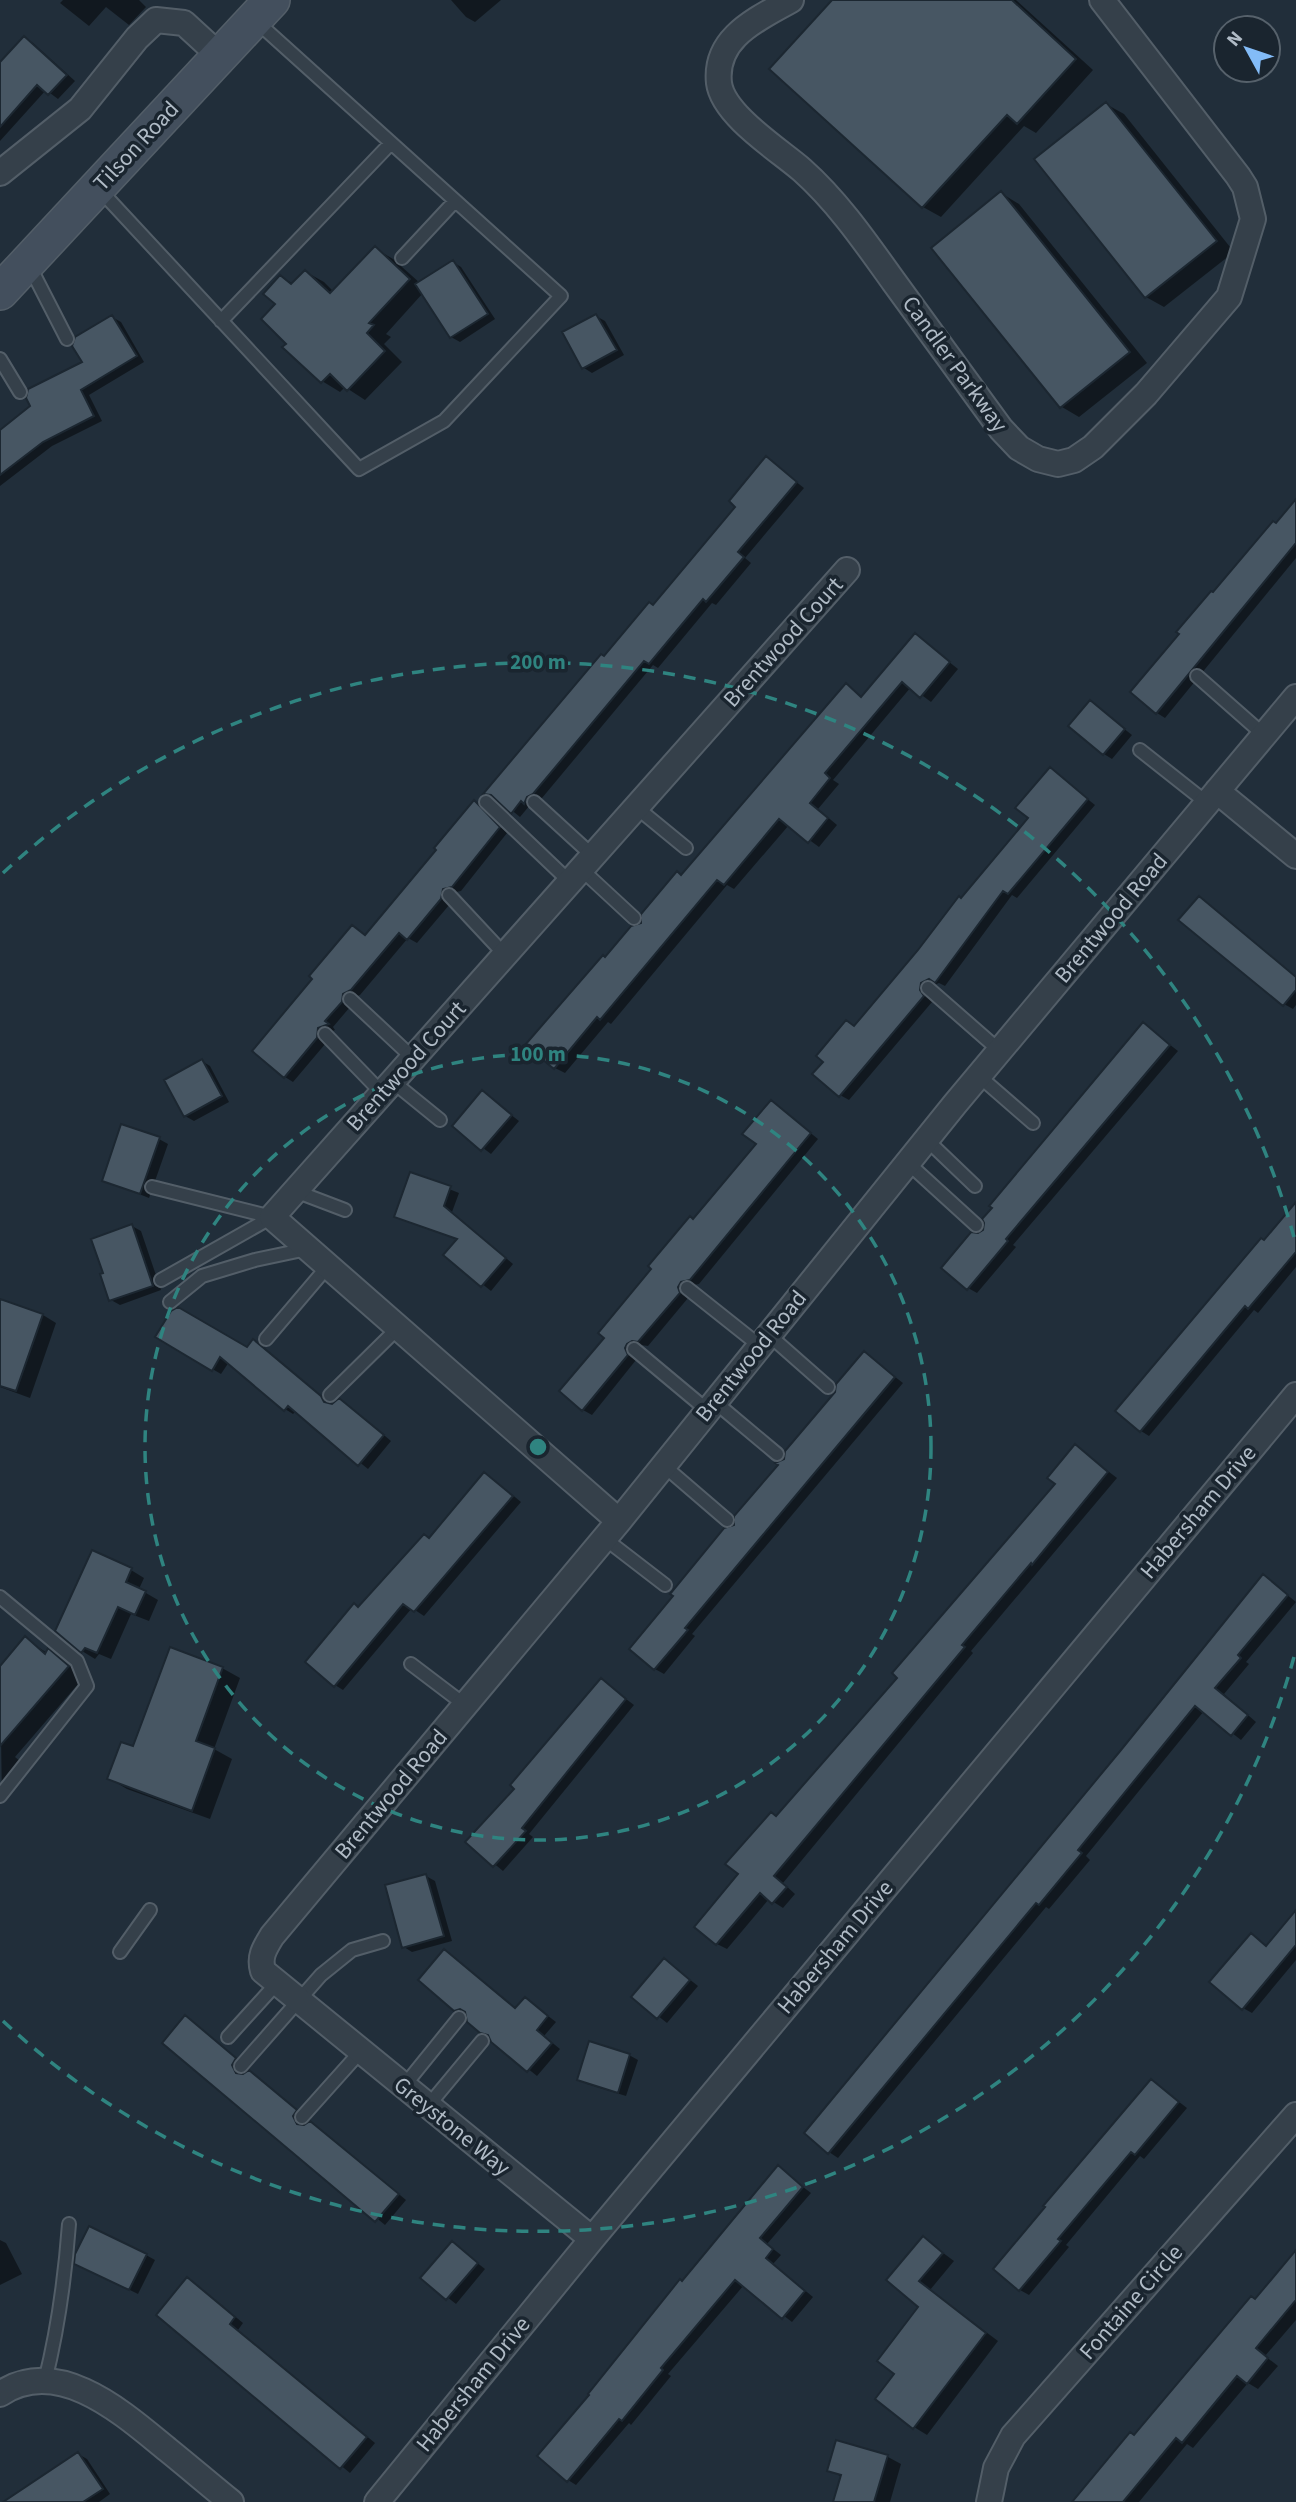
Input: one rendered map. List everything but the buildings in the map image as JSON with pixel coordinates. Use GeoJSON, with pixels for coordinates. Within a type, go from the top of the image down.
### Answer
{"type":"FeatureCollection","features":[{"type":"Feature","properties":{"kind":"street","name":"Candler Parkway"},"geometry":{"type":"LineString","coordinates":[[790,0],[737,32],[725,48],[719,84],[726,100],[745,123],[804,172],[855,228],[1001,429],[1019,448],[1038,459],[1058,464],[1074,460],[1093,447],[1146,394],[1229,297],[1253,219],[1245,187],[1238,176],[1102,0]]}},
{"type":"Feature","properties":{"kind":"street","name":"Tilson Road"},"geometry":{"type":"LineString","coordinates":[[0,292],[263,10]]}},
{"type":"Feature","properties":{"kind":"street"},"geometry":{"type":"LineString","coordinates":[[0,173],[80,109],[137,38],[156,20],[184,23],[220,56]]}},
{"type":"Feature","properties":{"kind":"street","name":"Brentwood Court"},"geometry":{"type":"LineString","coordinates":[[272,1217],[847,570]]}},
{"type":"Feature","properties":{"kind":"street","name":"Brentwood Road"},"geometry":{"type":"LineString","coordinates":[[305,2006],[263,1971],[260,1961],[272,1936],[611,1529],[979,1076],[1296,697]]}},
{"type":"Feature","properties":{"kind":"street"},"geometry":{"type":"LineString","coordinates":[[1212,797],[1296,856]]}},
{"type":"Feature","properties":{"kind":"street"},"geometry":{"type":"LineString","coordinates":[[272,1217],[398,1328],[611,1529]]}},
{"type":"Feature","properties":{"kind":"street","name":"Habersham Drive"},"geometry":{"type":"LineString","coordinates":[[377,2502],[592,2239],[1296,1395]]}},
{"type":"Feature","properties":{"kind":"street","name":"Greystone Way"},"geometry":{"type":"LineString","coordinates":[[305,2006],[592,2239]]}},
{"type":"Feature","properties":{"kind":"street","name":"Fontaine Circle"},"geometry":{"type":"LineString","coordinates":[[989,2502],[996,2468],[1013,2436],[1296,2115]]}},
{"type":"Feature","properties":{"kind":"street"},"geometry":{"type":"LineString","coordinates":[[0,2394],[24,2383],[45,2381],[71,2386],[96,2396],[231,2502]]}},
{"type":"Feature","properties":{"kind":"lane"},"geometry":{"type":"LineString","coordinates":[[97,187],[359,469],[444,421],[561,296],[391,143],[263,10]]}},
{"type":"Feature","properties":{"kind":"lane"},"geometry":{"type":"LineString","coordinates":[[221,321],[391,143]]}},
{"type":"Feature","properties":{"kind":"lane"},"geometry":{"type":"LineString","coordinates":[[402,258],[455,201]]}},
{"type":"Feature","properties":{"kind":"lane"},"geometry":{"type":"LineString","coordinates":[[27,262],[66,339]]}},
{"type":"Feature","properties":{"kind":"lane"},"geometry":{"type":"LineString","coordinates":[[0,359],[20,392]]}},
{"type":"Feature","properties":{"kind":"lane"},"geometry":{"type":"LineString","coordinates":[[1197,676],[1264,735]]}},
{"type":"Feature","properties":{"kind":"lane"},"geometry":{"type":"LineString","coordinates":[[1140,750],[1212,797]]}},
{"type":"Feature","properties":{"kind":"lane"},"geometry":{"type":"LineString","coordinates":[[486,802],[581,869],[634,918]]}},
{"type":"Feature","properties":{"kind":"lane"},"geometry":{"type":"LineString","coordinates":[[534,802],[581,869]]}},
{"type":"Feature","properties":{"kind":"lane"},"geometry":{"type":"LineString","coordinates":[[636,807],[686,848]]}},
{"type":"Feature","properties":{"kind":"lane"},"geometry":{"type":"LineString","coordinates":[[449,895],[505,955]]}},
{"type":"Feature","properties":{"kind":"lane"},"geometry":{"type":"LineString","coordinates":[[928,988],[1000,1051]]}},
{"type":"Feature","properties":{"kind":"lane"},"geometry":{"type":"LineString","coordinates":[[350,999],[413,1058]]}},
{"type":"Feature","properties":{"kind":"lane"},"geometry":{"type":"LineString","coordinates":[[325,1034],[387,1087],[440,1119]]}},
{"type":"Feature","properties":{"kind":"lane"},"geometry":{"type":"LineString","coordinates":[[979,1076],[1033,1123]]}},
{"type":"Feature","properties":{"kind":"lane"},"geometry":{"type":"LineString","coordinates":[[927,1140],[975,1186]]}},
{"type":"Feature","properties":{"kind":"lane"},"geometry":{"type":"LineString","coordinates":[[908,1163],[976,1225]]}},
{"type":"Feature","properties":{"kind":"lane"},"geometry":{"type":"LineString","coordinates":[[152,1187],[272,1217]]}},
{"type":"Feature","properties":{"kind":"lane"},"geometry":{"type":"LineString","coordinates":[[295,1191],[345,1210]]}},
{"type":"Feature","properties":{"kind":"lane"},"geometry":{"type":"LineString","coordinates":[[161,1280],[272,1217]]}},
{"type":"Feature","properties":{"kind":"lane"},"geometry":{"type":"LineString","coordinates":[[170,1302],[202,1276],[255,1260],[308,1249]]}},
{"type":"Feature","properties":{"kind":"lane"},"geometry":{"type":"LineString","coordinates":[[266,1339],[328,1266]]}},
{"type":"Feature","properties":{"kind":"lane"},"geometry":{"type":"LineString","coordinates":[[687,1288],[828,1387]]}},
{"type":"Feature","properties":{"kind":"lane"},"geometry":{"type":"LineString","coordinates":[[330,1395],[398,1328]]}},
{"type":"Feature","properties":{"kind":"lane"},"geometry":{"type":"LineString","coordinates":[[634,1349],[777,1454]]}},
{"type":"Feature","properties":{"kind":"lane"},"geometry":{"type":"LineString","coordinates":[[663,1465],[727,1520]]}},
{"type":"Feature","properties":{"kind":"lane"},"geometry":{"type":"LineString","coordinates":[[611,1529],[665,1585]]}},
{"type":"Feature","properties":{"kind":"lane"},"geometry":{"type":"LineString","coordinates":[[0,1597],[77,1661],[87,1686],[0,1796]]}},
{"type":"Feature","properties":{"kind":"lane"},"geometry":{"type":"LineString","coordinates":[[411,1664],[465,1705]]}},
{"type":"Feature","properties":{"kind":"lane"},"geometry":{"type":"LineString","coordinates":[[120,1952],[150,1910]]}},
{"type":"Feature","properties":{"kind":"lane"},"geometry":{"type":"LineString","coordinates":[[241,2066],[305,2006],[321,1975],[352,1950],[383,1941]]}},
{"type":"Feature","properties":{"kind":"lane"},"geometry":{"type":"LineString","coordinates":[[228,2037],[277,1983]]}},
{"type":"Feature","properties":{"kind":"lane"},"geometry":{"type":"LineString","coordinates":[[404,2086],[459,2018]]}},
{"type":"Feature","properties":{"kind":"lane"},"geometry":{"type":"LineString","coordinates":[[428,2106],[482,2041]]}},
{"type":"Feature","properties":{"kind":"lane"},"geometry":{"type":"LineString","coordinates":[[302,2117],[361,2051]]}},
{"type":"Feature","properties":{"kind":"lane"},"geometry":{"type":"LineString","coordinates":[[45,2381],[57,2336],[64,2292],[69,2224]]}}]}
